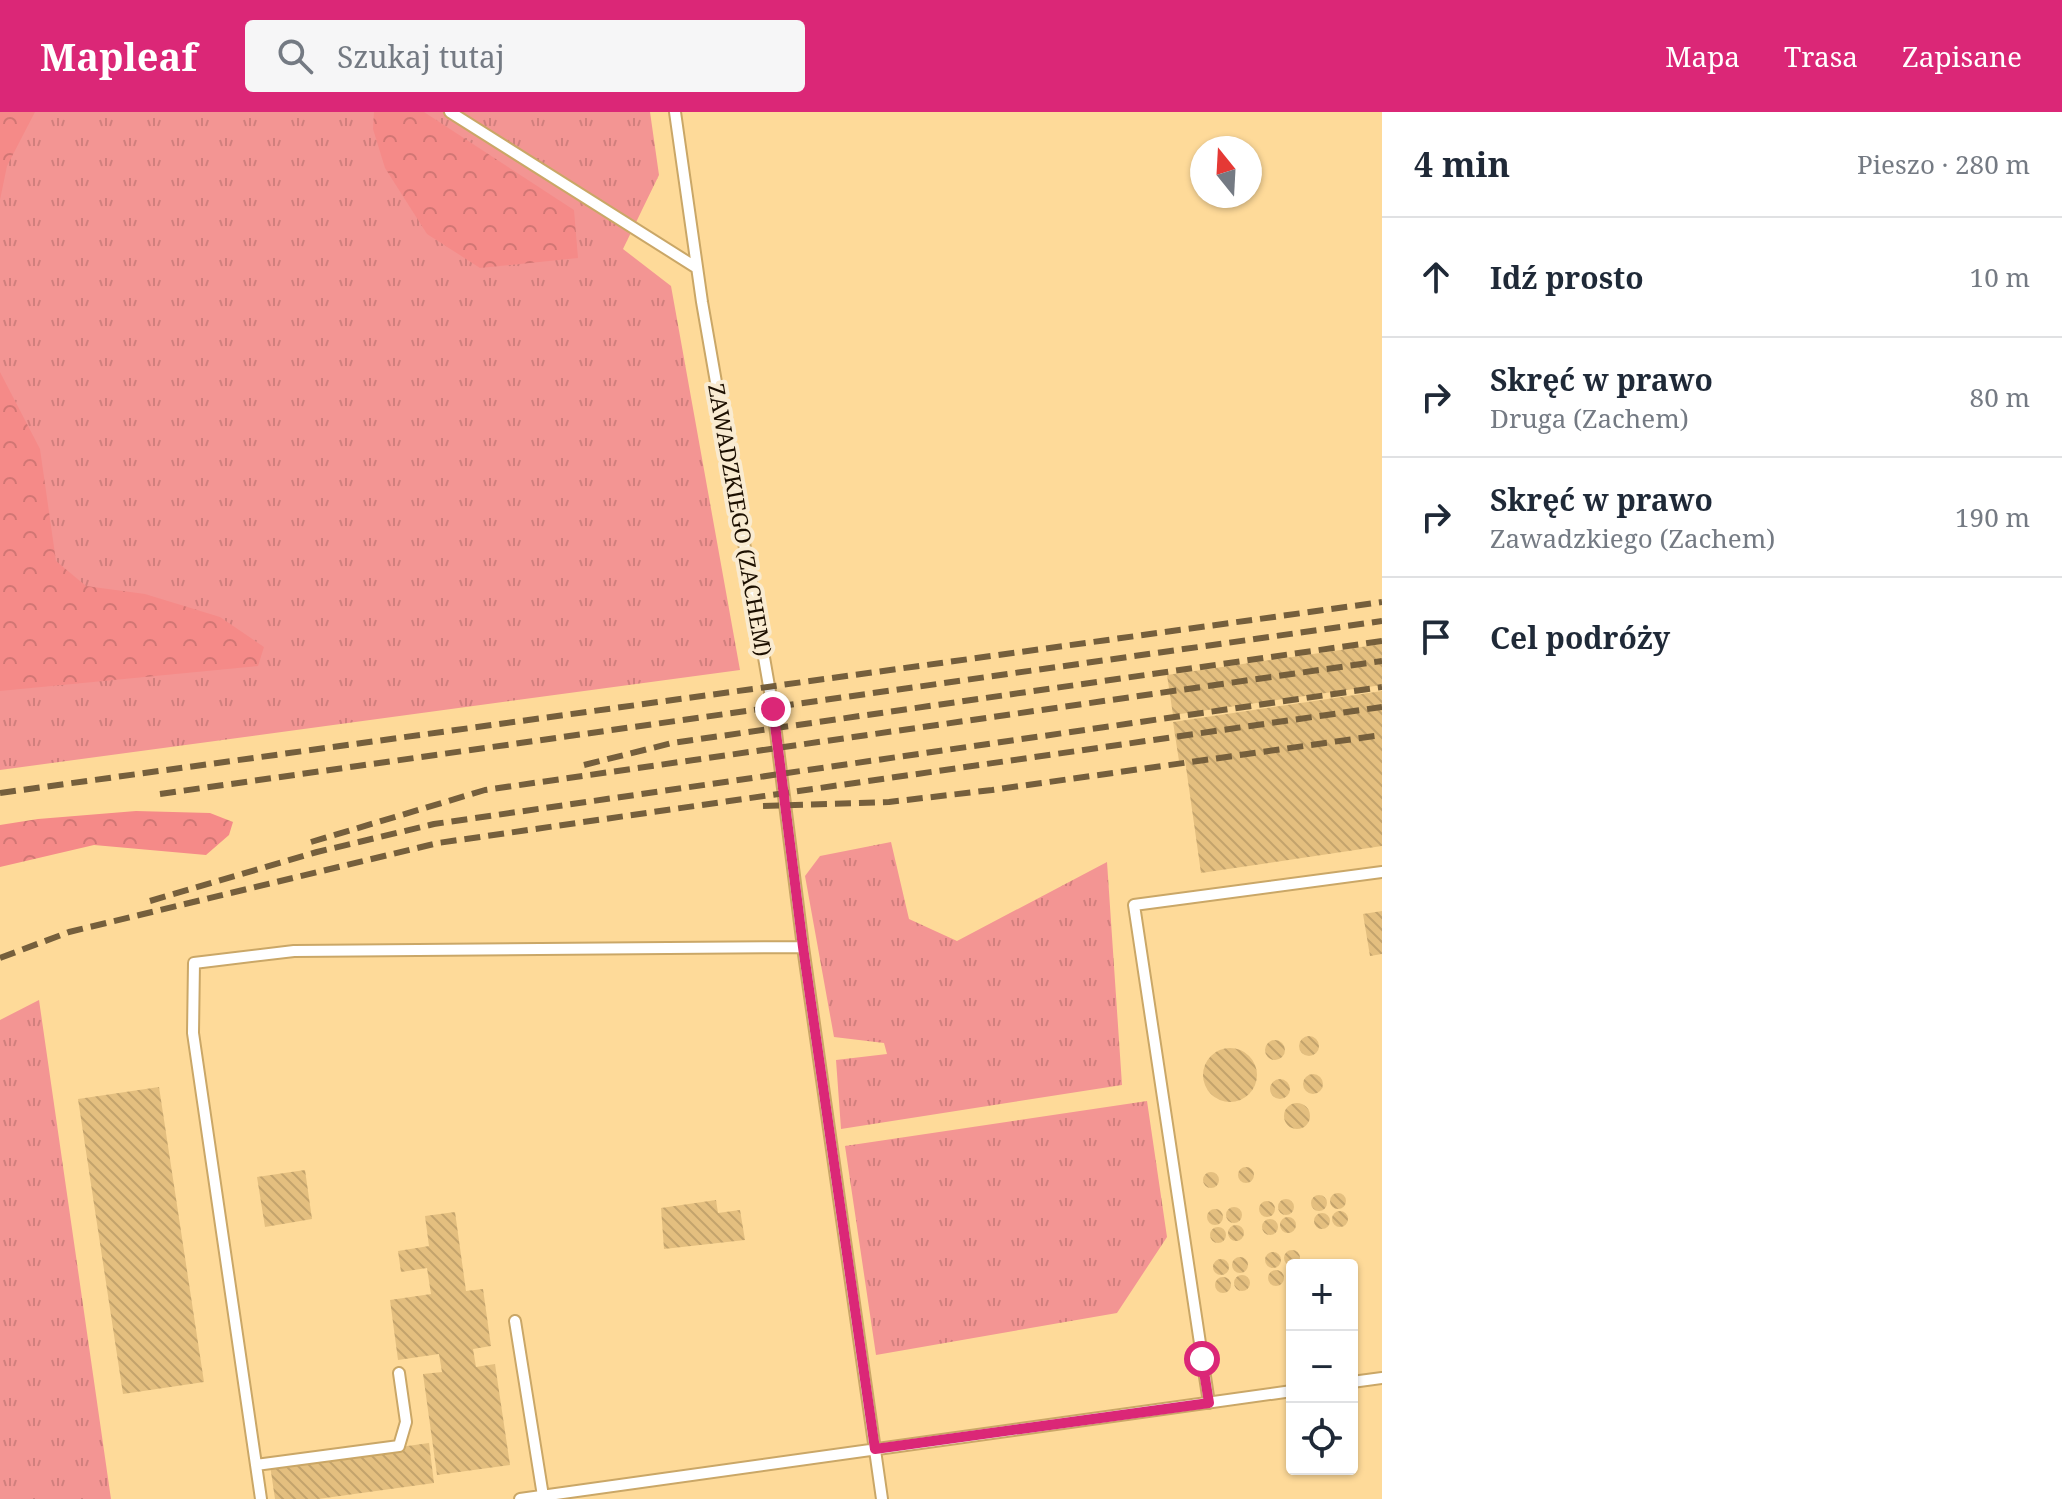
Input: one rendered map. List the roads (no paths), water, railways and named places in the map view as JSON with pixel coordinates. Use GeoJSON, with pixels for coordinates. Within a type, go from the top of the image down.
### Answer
{"type":"FeatureCollection","features":[{"type":"Feature","properties":{"kind":"lane"},"geometry":{"type":"LineString","coordinates":[[450,112],[697,268]]}},
{"type":"Feature","properties":{"kind":"lane","name":"ZAWADZKIEGO (ZACHEM)"},"geometry":{"type":"LineString","coordinates":[[675,112],[697,268],[773,709],[803,947],[882,1499]]}},
{"type":"Feature","properties":{"kind":"lane"},"geometry":{"type":"LineString","coordinates":[[1209,1403],[1134,905],[1382,872]]}},
{"type":"Feature","properties":{"kind":"lane"},"geometry":{"type":"LineString","coordinates":[[261,1499],[193,1033],[194,963],[294,951],[803,947]]}},
{"type":"Feature","properties":{"kind":"lane"},"geometry":{"type":"LineString","coordinates":[[515,1321],[543,1496]]}},
{"type":"Feature","properties":{"kind":"lane"},"geometry":{"type":"LineString","coordinates":[[256,1465],[399,1446],[406,1422],[399,1373]]}},
{"type":"Feature","properties":{"kind":"lane"},"geometry":{"type":"LineString","coordinates":[[1358,1381],[1382,1378]]}},
{"type":"Feature","properties":{"kind":"lane"},"geometry":{"type":"LineString","coordinates":[[520,1499],[1286,1392]]}},
{"type":"Feature","properties":{"kind":"railway"},"geometry":{"type":"LineString","coordinates":[[0,793],[1382,602]]}},
{"type":"Feature","properties":{"kind":"railway"},"geometry":{"type":"LineString","coordinates":[[160,794],[1382,621]]}},
{"type":"Feature","properties":{"kind":"railway"},"geometry":{"type":"LineString","coordinates":[[584,765],[672,743],[1382,641]]}},
{"type":"Feature","properties":{"kind":"railway"},"geometry":{"type":"LineString","coordinates":[[311,842],[485,790],[1382,661]]}},
{"type":"Feature","properties":{"kind":"railway"},"geometry":{"type":"LineString","coordinates":[[150,901],[317,852],[434,824],[1382,687]]}},
{"type":"Feature","properties":{"kind":"railway"},"geometry":{"type":"LineString","coordinates":[[0,958],[69,932],[438,843],[1382,707]]}},
{"type":"Feature","properties":{"kind":"railway"},"geometry":{"type":"LineString","coordinates":[[763,806],[889,802],[1382,735]]}}]}
